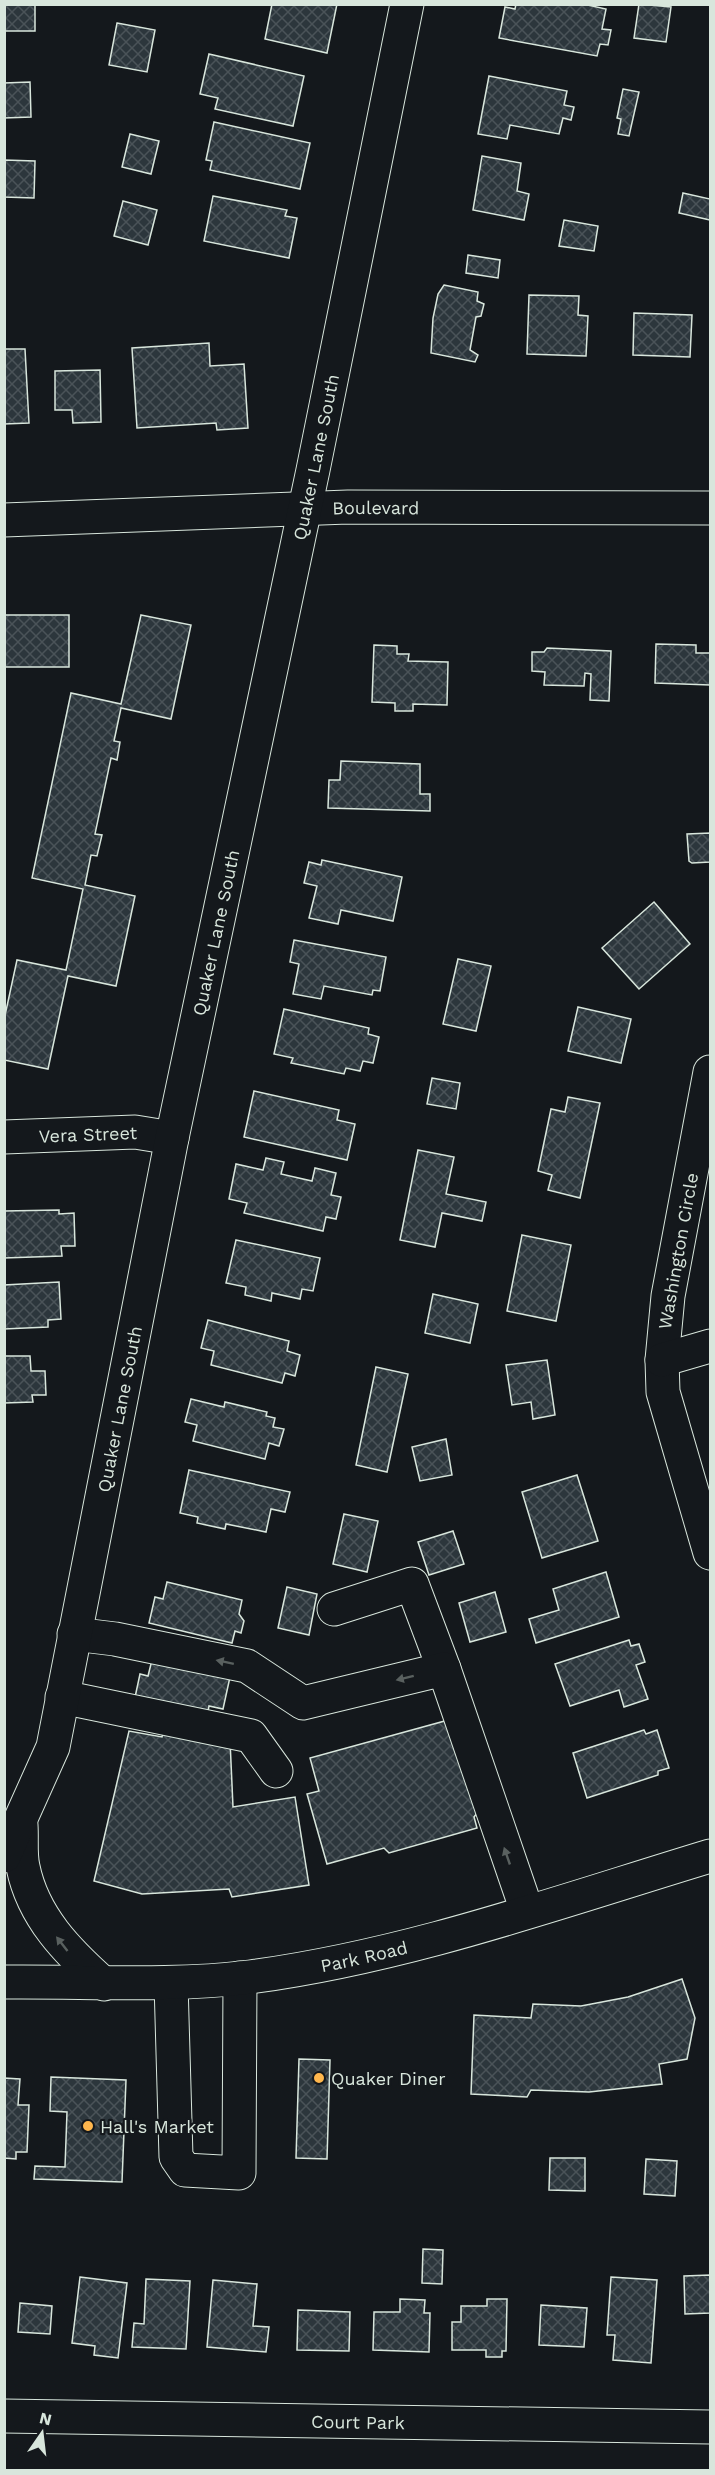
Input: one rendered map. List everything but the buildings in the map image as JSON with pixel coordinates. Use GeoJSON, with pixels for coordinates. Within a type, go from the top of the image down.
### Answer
{"type":"FeatureCollection","features":[{"type":"Feature","properties":{"kind":"main road","name":"Quaker Lane South"},"geometry":{"type":"LineString","coordinates":[[4,1856],[53,1747],[172,1138],[407,4]]}},
{"type":"Feature","properties":{"kind":"main road","name":"Boulevard"},"geometry":{"type":"LineString","coordinates":[[4,520],[304,509],[711,508]]}},
{"type":"Feature","properties":{"kind":"main road","name":"Washington Circle"},"geometry":{"type":"LineString","coordinates":[[711,1072],[668,1296],[662,1360],[663,1392],[711,1553]]}},
{"type":"Feature","properties":{"kind":"main road","name":"Vera Street"},"geometry":{"type":"LineString","coordinates":[[4,1137],[135,1132],[172,1138]]}},
{"type":"Feature","properties":{"kind":"main road","name":"Washington Circle"},"geometry":{"type":"LineString","coordinates":[[662,1360],[711,1346]]}},
{"type":"Feature","properties":{"kind":"main road"},"geometry":{"type":"LineString","coordinates":[[334,1609],[412,1584],[444,1669],[527,1911]]}},
{"type":"Feature","properties":{"kind":"main road"},"geometry":{"type":"LineString","coordinates":[[74,1634],[115,1639],[247,1666],[303,1703],[444,1669]]}},
{"type":"Feature","properties":{"kind":"main road"},"geometry":{"type":"LineString","coordinates":[[62,1697],[101,1707],[250,1736],[276,1771]]}},
{"type":"Feature","properties":{"kind":"main road"},"geometry":{"type":"LineString","coordinates":[[21,1821],[22,1866],[31,1893],[52,1931],[67,1952],[104,1984]]}},
{"type":"Feature","properties":{"kind":"main road","name":"Park Road"},"geometry":{"type":"LineString","coordinates":[[4,1982],[171,1983],[240,1977],[391,1952],[711,1856]]}},
{"type":"Feature","properties":{"kind":"main road"},"geometry":{"type":"LineString","coordinates":[[171,1983],[176,2157],[185,2170],[239,2173],[240,1977]]}},
{"type":"Feature","properties":{"kind":"main road","name":"Court Park"},"geometry":{"type":"LineString","coordinates":[[4,2416],[711,2427]]}},
{"type":"Feature","properties":{"kind":"place","name":"Quaker Diner"},"geometry":{"type":"Point","coordinates":[319,2078]}},
{"type":"Feature","properties":{"kind":"place","name":"Hall's Market"},"geometry":{"type":"Point","coordinates":[88,2126]}}]}
